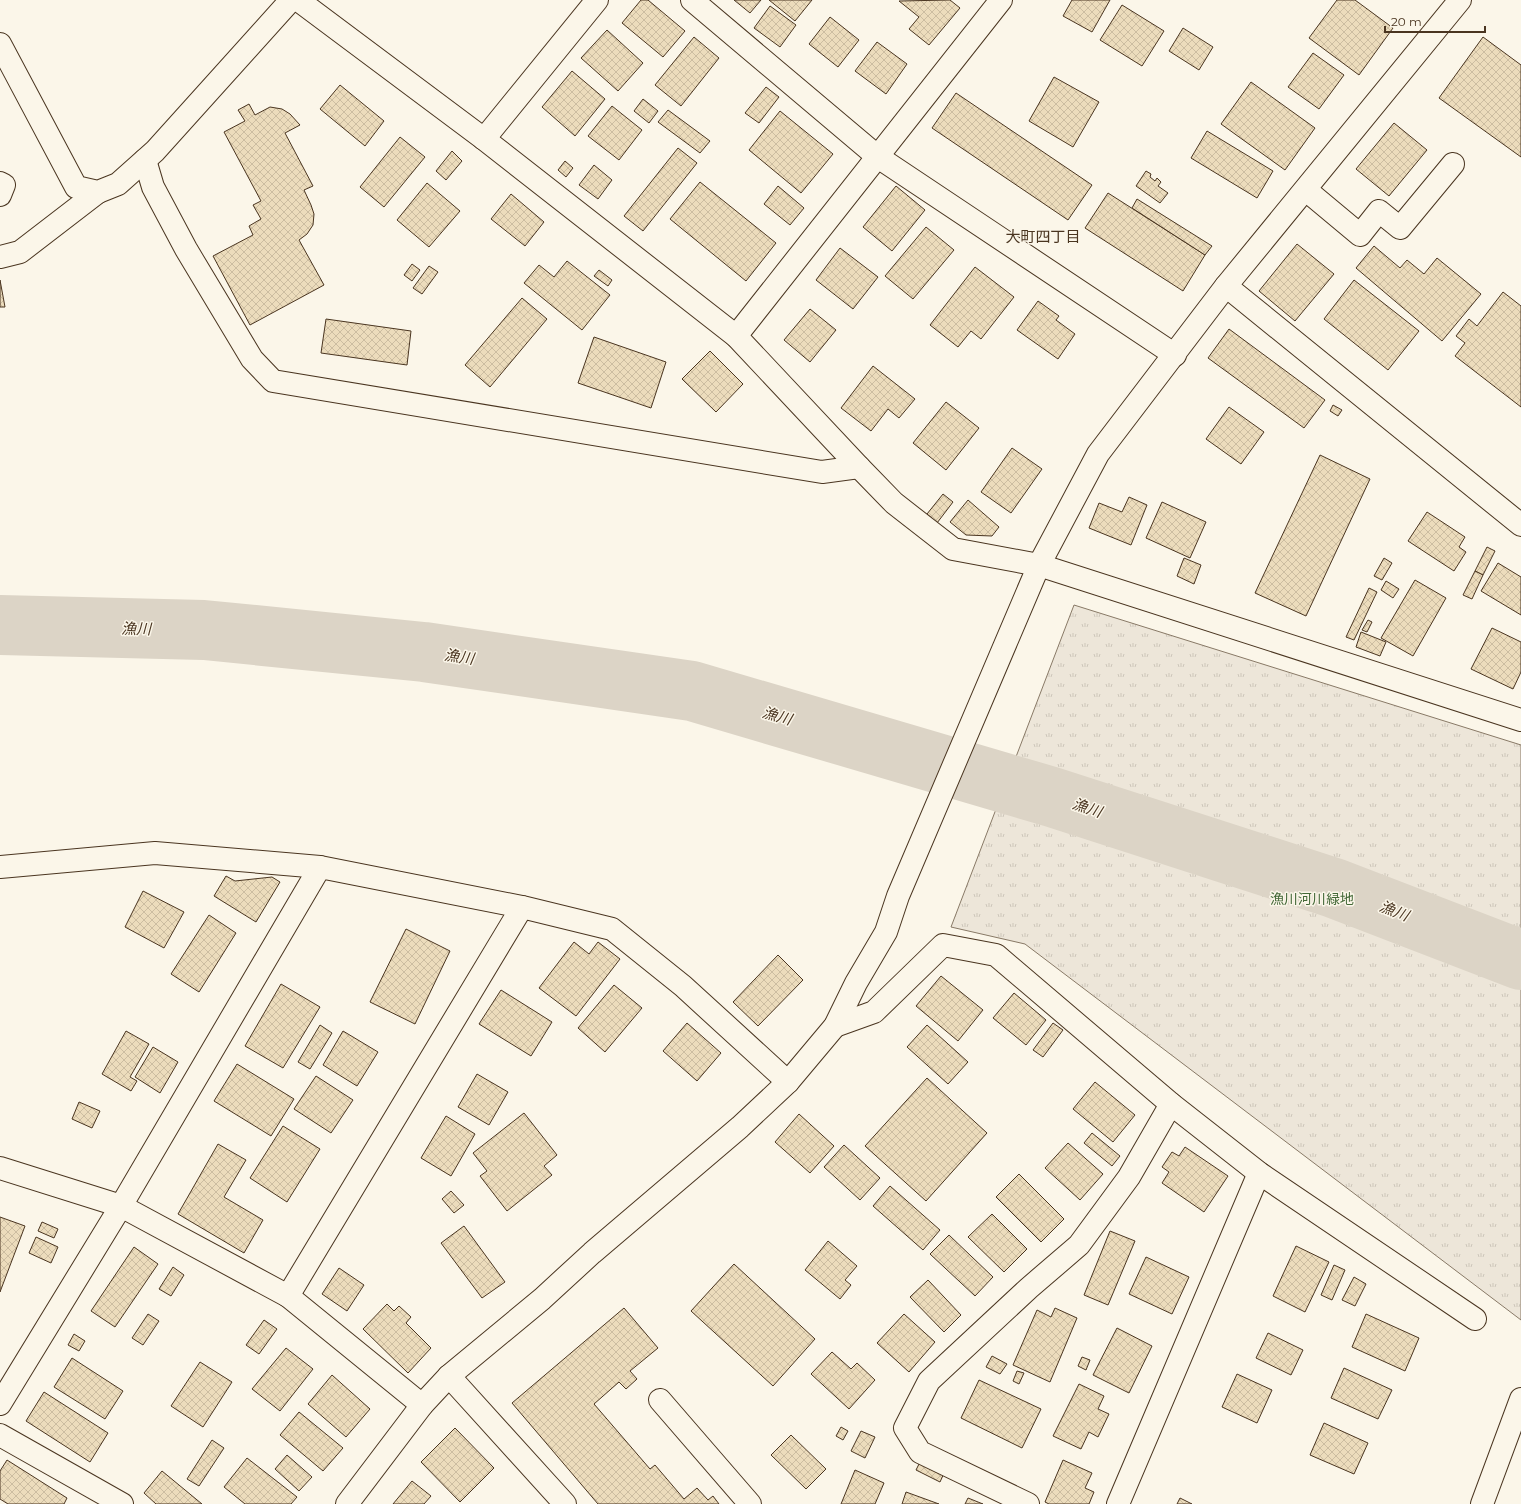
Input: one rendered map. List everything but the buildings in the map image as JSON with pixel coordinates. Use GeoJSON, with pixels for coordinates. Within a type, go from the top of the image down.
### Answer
{"type":"FeatureCollection","features":[{"type":"Feature","properties":{"kind":"street"},"geometry":{"type":"LineString","coordinates":[[0,257],[20,252],[98,192],[118,184],[150,156],[291,0]]}},
{"type":"Feature","properties":{"kind":"street"},"geometry":{"type":"LineString","coordinates":[[298,0],[484,139],[736,336],[894,503],[952,549],[1039,565],[1521,720]]}},
{"type":"Feature","properties":{"kind":"street"},"geometry":{"type":"LineString","coordinates":[[484,139],[597,0]]}},
{"type":"Feature","properties":{"kind":"street"},"geometry":{"type":"LineString","coordinates":[[692,0],[878,157],[1175,355]]}},
{"type":"Feature","properties":{"kind":"street"},"geometry":{"type":"LineString","coordinates":[[736,336],[1001,0]]}},
{"type":"Feature","properties":{"kind":"street"},"geometry":{"type":"LineString","coordinates":[[347,1504],[422,1405],[449,1376],[542,1299],[592,1253],[740,1127],[788,1082],[835,1026],[856,984],[886,932],[898,896],[1013,622],[1039,565],[1098,454],[1175,355],[1226,286],[1460,0]]}},
{"type":"Feature","properties":{"kind":"street"},"geometry":{"type":"LineString","coordinates":[[0,44],[76,187],[98,192]]}},
{"type":"Feature","properties":{"kind":"street"},"geometry":{"type":"LineString","coordinates":[[150,156],[153,187],[186,249],[252,359],[273,381],[822,472],[859,467]]}},
{"type":"Feature","properties":{"kind":"street"},"geometry":{"type":"LineString","coordinates":[[1306,190],[1360,235],[1380,211],[1400,228],[1453,164]]}},
{"type":"Feature","properties":{"kind":"street"},"geometry":{"type":"LineString","coordinates":[[0,183],[4,185],[0,195]]}},
{"type":"Feature","properties":{"kind":"street"},"geometry":{"type":"LineString","coordinates":[[1226,286],[1521,525]]}},
{"type":"Feature","properties":{"kind":"street"},"geometry":{"type":"LineString","coordinates":[[0,867],[155,853],[320,867],[522,907],[612,929],[683,986],[788,1082]]}},
{"type":"Feature","properties":{"kind":"street"},"geometry":{"type":"LineString","coordinates":[[0,1404],[121,1206],[320,867]]}},
{"type":"Feature","properties":{"kind":"street"},"geometry":{"type":"LineString","coordinates":[[288,1296],[522,907]]}},
{"type":"Feature","properties":{"kind":"street"},"geometry":{"type":"LineString","coordinates":[[835,1026],[874,1012],[943,945],[996,956],[1172,1104],[1259,1173],[1475,1319]]}},
{"type":"Feature","properties":{"kind":"street"},"geometry":{"type":"LineString","coordinates":[[1028,1504],[920,1452],[904,1428],[929,1381],[1029,1288],[1079,1245],[1129,1177],[1172,1104]]}},
{"type":"Feature","properties":{"kind":"street"},"geometry":{"type":"LineString","coordinates":[[0,1168],[121,1206],[288,1296],[422,1405]]}},
{"type":"Feature","properties":{"kind":"street"},"geometry":{"type":"LineString","coordinates":[[1118,1504],[1259,1173]]}},
{"type":"Feature","properties":{"kind":"street"},"geometry":{"type":"LineString","coordinates":[[449,1376],[565,1504]]}},
{"type":"Feature","properties":{"kind":"street"},"geometry":{"type":"LineString","coordinates":[[1482,1504],[1521,1399]]}},
{"type":"Feature","properties":{"kind":"street"},"geometry":{"type":"LineString","coordinates":[[660,1400],[750,1504]]}},
{"type":"Feature","properties":{"kind":"street"},"geometry":{"type":"LineString","coordinates":[[0,1435],[122,1504]]}},
{"type":"Feature","properties":{"kind":"green space","name":"漁川河川緑地"},"geometry":{"type":"Polygon","coordinates":[[[1074,605],[1521,745],[1521,1320],[1025,944],[951,927],[1074,605]]]}},
{"type":"Feature","properties":{"kind":"waterway","name":"漁川"},"geometry":{"type":"LineString","coordinates":[[0,625],[204,630],[424,652],[692,691],[1052,797],[1334,888],[1521,960]]}},
{"type":"Feature","properties":{"kind":"district","name":"大町四丁目"},"geometry":{"type":"Point","coordinates":[1043,237]}}]}
